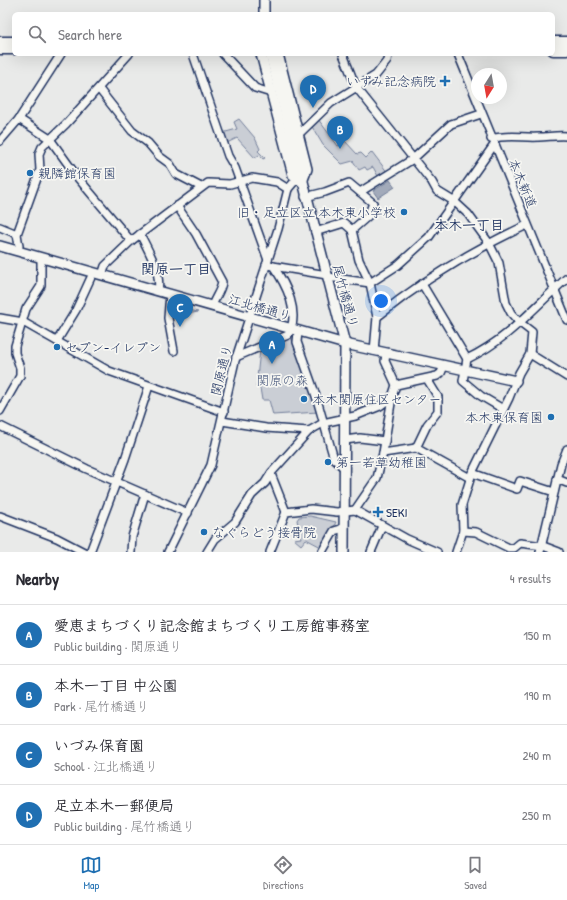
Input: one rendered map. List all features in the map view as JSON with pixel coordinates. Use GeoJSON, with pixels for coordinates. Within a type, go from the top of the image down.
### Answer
{"type":"FeatureCollection","features":[{"type":"Feature","properties":{"kind":"highway"},"geometry":{"type":"LineString","coordinates":[[555,42],[567,42]]}},
{"type":"Feature","properties":{"kind":"highway"},"geometry":{"type":"LineString","coordinates":[[0,44],[12,44]]}},
{"type":"Feature","properties":{"kind":"highway"},"geometry":{"type":"LineString","coordinates":[[0,49],[12,49]]}},
{"type":"Feature","properties":{"kind":"highway"},"geometry":{"type":"LineString","coordinates":[[555,50],[567,50]]}},
{"type":"Feature","properties":{"kind":"main road"},"geometry":{"type":"LineString","coordinates":[[555,46],[567,46]]}},
{"type":"Feature","properties":{"kind":"main road"},"geometry":{"type":"LineString","coordinates":[[0,53],[12,53]]}},
{"type":"Feature","properties":{"kind":"main road"},"geometry":{"type":"LineString","coordinates":[[555,54],[567,54]]}},
{"type":"Feature","properties":{"kind":"main road"},"geometry":{"type":"LineString","coordinates":[[262,56],[293,175],[300,178],[307,169],[279,56]]}},
{"type":"Feature","properties":{"kind":"main road","name":"尾竹橋通り"},"geometry":{"type":"LineString","coordinates":[[271,56],[288,123],[300,178],[345,344],[344,552]]}},
{"type":"Feature","properties":{"kind":"main road","name":"江北橋通り"},"geometry":{"type":"LineString","coordinates":[[0,246],[295,331],[386,354],[516,381]]}},
{"type":"Feature","properties":{"kind":"street"},"geometry":{"type":"LineString","coordinates":[[0,141],[19,118],[60,56]]}},
{"type":"Feature","properties":{"kind":"street"},"geometry":{"type":"LineString","coordinates":[[18,251],[19,246],[17,234],[40,170],[39,154],[42,147],[99,89],[127,56]]}},
{"type":"Feature","properties":{"kind":"street"},"geometry":{"type":"LineString","coordinates":[[194,56],[225,150],[238,180],[269,264],[286,288],[297,342],[316,396],[334,459],[344,468]]}},
{"type":"Feature","properties":{"kind":"street"},"geometry":{"type":"LineString","coordinates":[[225,56],[255,88],[271,93]]}},
{"type":"Feature","properties":{"kind":"street"},"geometry":{"type":"LineString","coordinates":[[344,56],[356,87],[437,191],[455,202],[468,214],[489,242],[499,263],[506,303],[511,313],[532,332],[530,354],[471,476],[462,505],[463,531],[456,552]]}},
{"type":"Feature","properties":{"kind":"street"},"geometry":{"type":"LineString","coordinates":[[299,134],[331,103],[376,75],[388,61],[388,56]]}},
{"type":"Feature","properties":{"kind":"street","name":"本木新道"},"geometry":{"type":"LineString","coordinates":[[459,56],[492,142],[567,320]]}},
{"type":"Feature","properties":{"kind":"street"},"geometry":{"type":"LineString","coordinates":[[99,89],[132,131],[170,164],[176,174],[201,187]]}},
{"type":"Feature","properties":{"kind":"street"},"geometry":{"type":"LineString","coordinates":[[360,192],[413,159],[451,124],[481,114]]}},
{"type":"Feature","properties":{"kind":"street"},"geometry":{"type":"LineString","coordinates":[[19,118],[50,139],[78,178],[131,241]]}},
{"type":"Feature","properties":{"kind":"street"},"geometry":{"type":"LineString","coordinates":[[269,264],[370,283],[398,265],[429,237],[455,202],[492,142],[501,136],[567,136]]}},
{"type":"Feature","properties":{"kind":"street"},"geometry":{"type":"LineString","coordinates":[[57,341],[98,274],[105,266],[131,241],[201,187],[208,183],[224,184],[252,178],[277,182],[288,188],[300,178]]}},
{"type":"Feature","properties":{"kind":"street"},"geometry":{"type":"LineString","coordinates":[[305,197],[325,192],[349,183],[373,203],[368,216],[352,230]]}},
{"type":"Feature","properties":{"kind":"street","name":"関原通り"},"geometry":{"type":"LineString","coordinates":[[168,552],[211,465],[236,357],[269,264],[288,188]]}},
{"type":"Feature","properties":{"kind":"street"},"geometry":{"type":"LineString","coordinates":[[177,206],[196,234],[222,282],[222,289],[217,295],[212,306]]}},
{"type":"Feature","properties":{"kind":"street"},"geometry":{"type":"LineString","coordinates":[[315,232],[344,223],[352,230],[359,260],[370,283],[377,318],[374,351]]}},
{"type":"Feature","properties":{"kind":"street"},"geometry":{"type":"LineString","coordinates":[[377,318],[399,299],[467,254],[489,242],[527,225]]}},
{"type":"Feature","properties":{"kind":"street"},"geometry":{"type":"LineString","coordinates":[[0,227],[17,234]]}},
{"type":"Feature","properties":{"kind":"street"},"geometry":{"type":"LineString","coordinates":[[140,234],[150,254],[159,281],[158,291]]}},
{"type":"Feature","properties":{"kind":"street"},"geometry":{"type":"LineString","coordinates":[[0,411],[20,376],[20,368],[15,353],[15,346],[26,309],[41,286],[41,258]]}},
{"type":"Feature","properties":{"kind":"street"},"geometry":{"type":"LineString","coordinates":[[468,359],[488,349],[521,323],[554,289],[567,278]]}},
{"type":"Feature","properties":{"kind":"street"},"geometry":{"type":"LineString","coordinates":[[422,284],[468,359],[463,381],[481,396],[503,410]]}},
{"type":"Feature","properties":{"kind":"street"},"geometry":{"type":"LineString","coordinates":[[170,294],[168,318],[174,351]]}},
{"type":"Feature","properties":{"kind":"street"},"geometry":{"type":"LineString","coordinates":[[0,318],[23,322],[109,370],[149,386],[224,412]]}},
{"type":"Feature","properties":{"kind":"street"},"geometry":{"type":"LineString","coordinates":[[236,357],[295,331]]}},
{"type":"Feature","properties":{"kind":"street"},"geometry":{"type":"LineString","coordinates":[[355,510],[377,478],[384,453],[392,397],[396,386],[385,361],[386,354]]}},
{"type":"Feature","properties":{"kind":"street"},"geometry":{"type":"LineString","coordinates":[[530,354],[567,377]]}},
{"type":"Feature","properties":{"kind":"street"},"geometry":{"type":"LineString","coordinates":[[396,386],[427,379],[441,373],[444,366]]}},
{"type":"Feature","properties":{"kind":"street"},"geometry":{"type":"LineString","coordinates":[[416,448],[427,425],[438,411],[438,397],[427,379]]}},
{"type":"Feature","properties":{"kind":"street"},"geometry":{"type":"LineString","coordinates":[[90,552],[117,481],[149,386]]}},
{"type":"Feature","properties":{"kind":"street"},"geometry":{"type":"LineString","coordinates":[[207,552],[215,538],[235,522],[252,495],[265,483],[271,474],[309,431],[323,423],[345,418],[380,406],[392,397]]}},
{"type":"Feature","properties":{"kind":"street"},"geometry":{"type":"LineString","coordinates":[[222,421],[266,428],[309,431]]}},
{"type":"Feature","properties":{"kind":"street"},"geometry":{"type":"LineString","coordinates":[[0,426],[87,469],[188,513]]}},
{"type":"Feature","properties":{"kind":"street"},"geometry":{"type":"LineString","coordinates":[[345,440],[360,438],[385,441]]}},
{"type":"Feature","properties":{"kind":"street"},"geometry":{"type":"LineString","coordinates":[[384,453],[416,448],[471,476],[517,490],[520,480],[554,492]]}},
{"type":"Feature","properties":{"kind":"street"},"geometry":{"type":"LineString","coordinates":[[540,549],[557,479],[567,449]]}},
{"type":"Feature","properties":{"kind":"street"},"geometry":{"type":"LineString","coordinates":[[270,552],[286,512],[271,474]]}},
{"type":"Feature","properties":{"kind":"street"},"geometry":{"type":"LineString","coordinates":[[557,479],[567,483]]}},
{"type":"Feature","properties":{"kind":"street"},"geometry":{"type":"LineString","coordinates":[[130,552],[132,537],[145,494]]}},
{"type":"Feature","properties":{"kind":"street"},"geometry":{"type":"LineString","coordinates":[[286,512],[311,509],[344,512],[355,510],[382,526],[437,552]]}},
{"type":"Feature","properties":{"kind":"street"},"geometry":{"type":"LineString","coordinates":[[0,516],[57,538],[84,552]]}},
{"type":"Feature","properties":{"kind":"street"},"geometry":{"type":"LineString","coordinates":[[371,552],[382,526]]}},
{"type":"Feature","properties":{"kind":"street"},"geometry":{"type":"LineString","coordinates":[[322,552],[334,531],[344,528]]}},
{"type":"Feature","properties":{"kind":"street"},"geometry":{"type":"LineString","coordinates":[[463,531],[476,532],[509,548],[514,548],[520,543],[540,549],[559,552]]}},
{"type":"Feature","properties":{"kind":"green space"},"geometry":{"type":"Polygon","coordinates":[[[239,119],[255,138],[260,149],[258,151],[265,158],[263,159],[259,155],[255,158],[237,138],[225,144],[222,133],[237,129],[234,122],[239,119]]]}},
{"type":"Feature","properties":{"kind":"green space"},"geometry":{"type":"Polygon","coordinates":[[[318,119],[338,146],[345,141],[357,154],[361,153],[366,158],[372,152],[388,173],[379,178],[373,167],[367,170],[365,167],[359,170],[353,161],[342,164],[323,145],[311,125],[318,119]]]}},
{"type":"Feature","properties":{"kind":"green space"},"geometry":{"type":"Polygon","coordinates":[[[171,306],[198,312],[172,317],[171,306]]]}},
{"type":"Feature","properties":{"kind":"green space","name":"関原の森"},"geometry":{"type":"Polygon","coordinates":[[[291,337],[318,412],[273,415],[269,400],[262,400],[260,388],[256,387],[260,350],[291,337]]]}},
{"type":"Feature","properties":{"kind":"green space"},"geometry":{"type":"Polygon","coordinates":[[[310,516],[336,522],[323,548],[306,539],[301,545],[294,539],[301,538],[297,520],[299,517],[310,516]]]}},
{"type":"Feature","properties":{"kind":"water"},"geometry":{"type":"Polygon","coordinates":[[[390,180],[395,187],[378,198],[373,191],[390,180]]]}},
{"type":"Feature","properties":{"kind":"place","name":"いずみ記念病院"},"geometry":{"type":"Point","coordinates":[445,81]}},
{"type":"Feature","properties":{"kind":"place","name":"足立本木一郵便局"},"geometry":{"type":"Point","coordinates":[313,108]}},
{"type":"Feature","properties":{"kind":"place","name":"本木一丁目 中公園"},"geometry":{"type":"Point","coordinates":[340,149]}},
{"type":"Feature","properties":{"kind":"place","name":"親隣館保育園"},"geometry":{"type":"Point","coordinates":[30,173]}},
{"type":"Feature","properties":{"kind":"place","name":"旧・足立区立 本木東小学校"},"geometry":{"type":"Point","coordinates":[404,212]}},
{"type":"Feature","properties":{"kind":"place","name":"いづみ保育園"},"geometry":{"type":"Point","coordinates":[180,327]}},
{"type":"Feature","properties":{"kind":"place","name":"セブン-イレブン"},"geometry":{"type":"Point","coordinates":[57,347]}},
{"type":"Feature","properties":{"kind":"place","name":"愛恵まちづくり記念館まちづくり工房館事務室"},"geometry":{"type":"Point","coordinates":[272,364]}},
{"type":"Feature","properties":{"kind":"place","name":"本木関原住区センター"},"geometry":{"type":"Point","coordinates":[304,399]}},
{"type":"Feature","properties":{"kind":"place","name":"本木東保育園"},"geometry":{"type":"Point","coordinates":[551,417]}},
{"type":"Feature","properties":{"kind":"place","name":"第一若草幼稚園"},"geometry":{"type":"Point","coordinates":[328,462]}},
{"type":"Feature","properties":{"kind":"place","name":"SEKI"},"geometry":{"type":"Point","coordinates":[378,512]}},
{"type":"Feature","properties":{"kind":"place","name":"なぐらどう接骨院"},"geometry":{"type":"Point","coordinates":[204,532]}},
{"type":"Feature","properties":{"kind":"district","name":"本木一丁目"},"geometry":{"type":"Point","coordinates":[469,224]}},
{"type":"Feature","properties":{"kind":"district","name":"関原一丁目"},"geometry":{"type":"Point","coordinates":[176,268]}}]}
